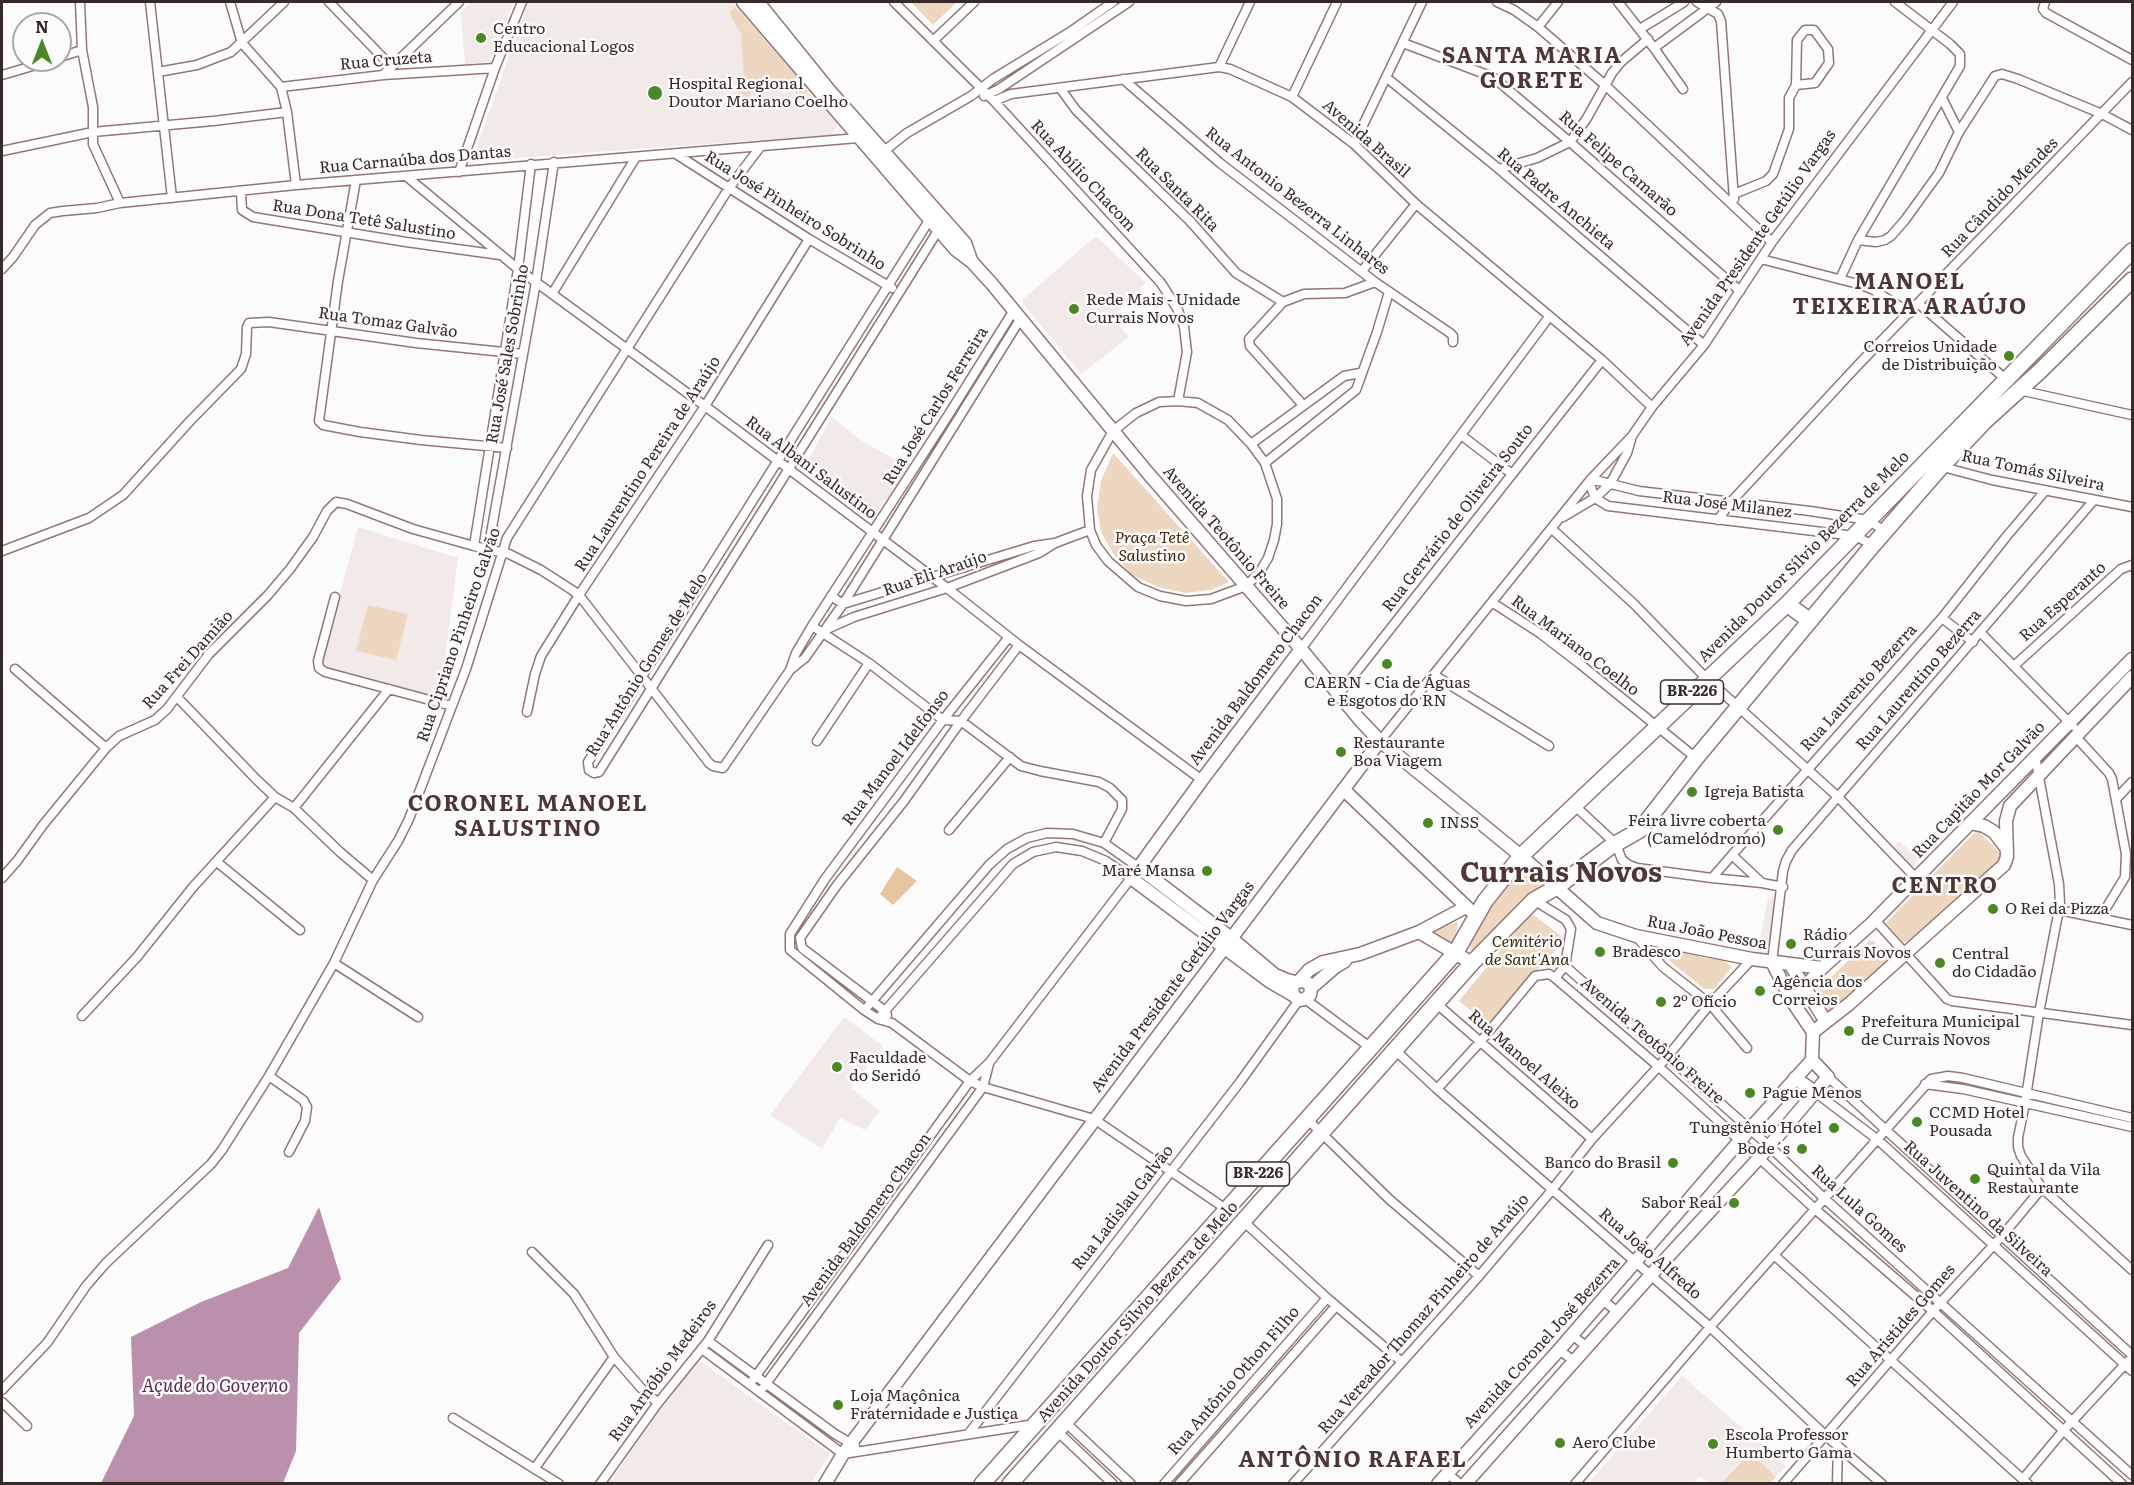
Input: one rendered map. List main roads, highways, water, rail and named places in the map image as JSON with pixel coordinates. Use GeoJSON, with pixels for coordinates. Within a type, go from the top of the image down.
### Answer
{"type":"FeatureCollection","features":[{"type":"Feature","properties":{"kind":"highway","name":"Avenida Doutor Sílvio Bezerra de Melo"},"geometry":{"type":"LineString","coordinates":[[982,1484],[1456,952],[1471,912],[1492,892],[1521,856],[1786,604],[1855,536],[1868,520],[1957,441],[2012,385],[2083,302],[2133,251]]}},
{"type":"Feature","properties":{"kind":"highway"},"geometry":{"type":"LineString","coordinates":[[2117,267],[2132,281]]}},
{"type":"Feature","properties":{"kind":"highway","name":"Avenida Doutor Sílvio Bezerra de Melo"},"geometry":{"type":"LineString","coordinates":[[2012,385],[2040,371],[2132,281]]}},
{"type":"Feature","properties":{"kind":"highway"},"geometry":{"type":"LineString","coordinates":[[2083,302],[2096,316]]}},
{"type":"Feature","properties":{"kind":"highway","name":"Avenida Doutor Sílvio Bezerra de Melo"},"geometry":{"type":"LineString","coordinates":[[1010,1484],[1472,963],[1534,900],[1640,830],[1809,621],[1886,532],[1935,462]]}},
{"type":"Feature","properties":{"kind":"highway"},"geometry":{"type":"LineString","coordinates":[[1786,604],[1809,621]]}},
{"type":"Feature","properties":{"kind":"water","name":"Açude do Governo"},"geometry":{"type":"Polygon","coordinates":[[[319,1207],[341,1279],[299,1333],[296,1451],[283,1483],[101,1483],[134,1416],[131,1337],[201,1302],[288,1268],[319,1207]]]}},
{"type":"Feature","properties":{"kind":"place","name":"Centro Educacional Logos"},"geometry":{"type":"Point","coordinates":[481,38]}},
{"type":"Feature","properties":{"kind":"place","name":"Hospital Regional Doutor Mariano Coelho"},"geometry":{"type":"Point","coordinates":[655,93]}},
{"type":"Feature","properties":{"kind":"place","name":"Rede Mais - Unidade Currais Novos"},"geometry":{"type":"Point","coordinates":[1074,309]}},
{"type":"Feature","properties":{"kind":"place","name":"Correios Unidade de Distribuição"},"geometry":{"type":"Point","coordinates":[2009,356]}},
{"type":"Feature","properties":{"kind":"place","name":"CAERN - Cia de Águas e Esgotos do RN"},"geometry":{"type":"Point","coordinates":[1387,664]}},
{"type":"Feature","properties":{"kind":"place","name":"Restaurante Boa Viagem"},"geometry":{"type":"Point","coordinates":[1341,752]}},
{"type":"Feature","properties":{"kind":"place","name":"Igreja Batista"},"geometry":{"type":"Point","coordinates":[1692,792]}},
{"type":"Feature","properties":{"kind":"place","name":"INSS"},"geometry":{"type":"Point","coordinates":[1428,823]}},
{"type":"Feature","properties":{"kind":"place","name":"Feira livre coberta (Camelódromo)"},"geometry":{"type":"Point","coordinates":[1778,830]}},
{"type":"Feature","properties":{"kind":"place","name":"Maré Mansa"},"geometry":{"type":"Point","coordinates":[1207,871]}},
{"type":"Feature","properties":{"kind":"place","name":"O Rei da Pizza"},"geometry":{"type":"Point","coordinates":[1993,909]}},
{"type":"Feature","properties":{"kind":"place","name":"Rádio Currais Novos"},"geometry":{"type":"Point","coordinates":[1791,944]}},
{"type":"Feature","properties":{"kind":"place","name":"Bradesco"},"geometry":{"type":"Point","coordinates":[1600,952]}},
{"type":"Feature","properties":{"kind":"place","name":"Central do Cidadão"},"geometry":{"type":"Point","coordinates":[1940,963]}},
{"type":"Feature","properties":{"kind":"place","name":"Agência dos Correios"},"geometry":{"type":"Point","coordinates":[1760,991]}},
{"type":"Feature","properties":{"kind":"place","name":"2º Ofício"},"geometry":{"type":"Point","coordinates":[1661,1002]}},
{"type":"Feature","properties":{"kind":"place","name":"Prefeitura Municipal de Currais Novos"},"geometry":{"type":"Point","coordinates":[1849,1031]}},
{"type":"Feature","properties":{"kind":"place","name":"Faculdade do Seridó"},"geometry":{"type":"Point","coordinates":[837,1067]}},
{"type":"Feature","properties":{"kind":"place","name":"Pague Menos"},"geometry":{"type":"Point","coordinates":[1750,1093]}},
{"type":"Feature","properties":{"kind":"place","name":"CCMD Hotel Pousada"},"geometry":{"type":"Point","coordinates":[1917,1122]}},
{"type":"Feature","properties":{"kind":"place","name":"Tungstênio Hotel"},"geometry":{"type":"Point","coordinates":[1834,1128]}},
{"type":"Feature","properties":{"kind":"place","name":"Bode´s"},"geometry":{"type":"Point","coordinates":[1802,1149]}},
{"type":"Feature","properties":{"kind":"place","name":"Banco do Brasil"},"geometry":{"type":"Point","coordinates":[1673,1163]}},
{"type":"Feature","properties":{"kind":"place","name":"Quintal da Vila Restaurante"},"geometry":{"type":"Point","coordinates":[1975,1179]}},
{"type":"Feature","properties":{"kind":"place","name":"Sabor Real"},"geometry":{"type":"Point","coordinates":[1734,1203]}},
{"type":"Feature","properties":{"kind":"place","name":"Loja Maçônica Fraternidade e Justiça"},"geometry":{"type":"Point","coordinates":[838,1405]}},
{"type":"Feature","properties":{"kind":"place","name":"Aero Clube"},"geometry":{"type":"Point","coordinates":[1560,1443]}},
{"type":"Feature","properties":{"kind":"place","name":"Escola Professor Humberto Gama"},"geometry":{"type":"Point","coordinates":[1713,1444]}},
{"type":"Feature","properties":{"kind":"district","name":"SANTA MARIA GORETE"},"geometry":{"type":"Point","coordinates":[1532,70]}},
{"type":"Feature","properties":{"kind":"district","name":"MANOEL TEIXEIRA ARAÚJO"},"geometry":{"type":"Point","coordinates":[1910,296]}},
{"type":"Feature","properties":{"kind":"district","name":"CORONEL MANOEL SALUSTINO"},"geometry":{"type":"Point","coordinates":[528,818]}},
{"type":"Feature","properties":{"kind":"district","name":"Currais Novos"},"geometry":{"type":"Point","coordinates":[1561,874]}},
{"type":"Feature","properties":{"kind":"district","name":"CENTRO"},"geometry":{"type":"Point","coordinates":[1945,887]}},
{"type":"Feature","properties":{"kind":"district","name":"ANTÔNIO RAFAEL"},"geometry":{"type":"Point","coordinates":[1353,1461]}},
{"type":"Feature","properties":{"kind":"park label","name":"Praça Tetê Salustino"},"geometry":{"type":"Point","coordinates":[1152,547]}},
{"type":"Feature","properties":{"kind":"park label","name":"Cemitério de Sant'Ana"},"geometry":{"type":"Point","coordinates":[1527,951]}}]}
